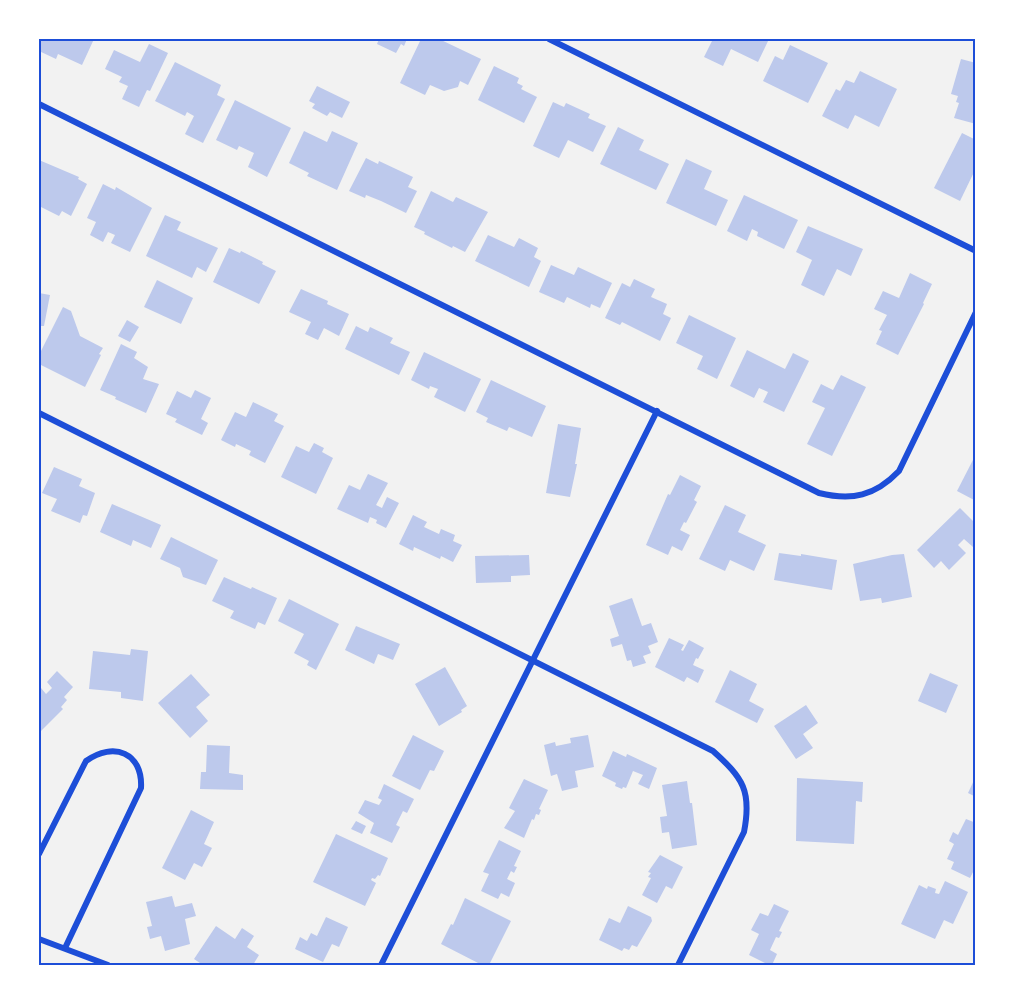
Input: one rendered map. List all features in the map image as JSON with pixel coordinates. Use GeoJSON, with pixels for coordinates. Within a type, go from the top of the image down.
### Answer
{"type":"FeatureCollection","features":[{"type":"Feature","properties":{"kind":"street"},"geometry":{"type":"LineString","coordinates":[[549,39],[976,251]]}},
{"type":"Feature","properties":{"kind":"street"},"geometry":{"type":"LineString","coordinates":[[39,104],[819,493],[838,498],[854,496],[879,488],[888,483],[899,471],[976,312]]}},
{"type":"Feature","properties":{"kind":"street"},"geometry":{"type":"LineString","coordinates":[[381,965],[657,411]]}},
{"type":"Feature","properties":{"kind":"street"},"geometry":{"type":"LineString","coordinates":[[39,413],[713,751],[736,772],[743,787],[748,813],[744,832],[678,965]]}},
{"type":"Feature","properties":{"kind":"street"},"geometry":{"type":"LineString","coordinates":[[39,854],[87,760],[110,750],[127,754],[138,764],[142,776],[141,788],[65,948]]}},
{"type":"Feature","properties":{"kind":"street"},"geometry":{"type":"LineString","coordinates":[[39,939],[108,965]]}},
{"type":"Feature","properties":{"kind":"building"},"geometry":{"type":"Polygon","coordinates":[[[39,39],[94,39],[82,65],[58,54],[56,59],[39,51],[41,45],[39,39]]]}},
{"type":"Feature","properties":{"kind":"building"},"geometry":{"type":"Polygon","coordinates":[[[379,39],[407,39],[404,46],[401,44],[396,53],[377,44],[379,39]]]}},
{"type":"Feature","properties":{"kind":"building"},"geometry":{"type":"Polygon","coordinates":[[[421,39],[439,39],[481,59],[468,85],[460,81],[458,87],[444,91],[430,85],[425,95],[400,83],[421,39]]]}},
{"type":"Feature","properties":{"kind":"building"},"geometry":{"type":"Polygon","coordinates":[[[713,39],[769,39],[758,62],[731,49],[723,66],[704,57],[713,39]]]}},
{"type":"Feature","properties":{"kind":"building"},"geometry":{"type":"Polygon","coordinates":[[[149,44],[168,53],[150,91],[147,90],[139,107],[122,99],[128,86],[119,82],[122,77],[105,69],[114,50],[140,62],[149,44]]]}},
{"type":"Feature","properties":{"kind":"building"},"geometry":{"type":"Polygon","coordinates":[[[790,45],[828,63],[808,103],[763,81],[775,56],[783,60],[790,45]]]}},
{"type":"Feature","properties":{"kind":"building"},"geometry":{"type":"Polygon","coordinates":[[[961,59],[976,63],[976,124],[954,118],[959,103],[956,102],[958,96],[951,94],[961,59]]]}},
{"type":"Feature","properties":{"kind":"building"},"geometry":{"type":"Polygon","coordinates":[[[175,62],[221,85],[217,95],[225,99],[203,143],[185,134],[194,116],[187,112],[185,116],[155,101],[175,62]]]}},
{"type":"Feature","properties":{"kind":"building"},"geometry":{"type":"Polygon","coordinates":[[[494,66],[519,78],[517,83],[523,86],[521,89],[537,97],[524,123],[478,100],[494,66]]]}},
{"type":"Feature","properties":{"kind":"building"},"geometry":{"type":"Polygon","coordinates":[[[860,71],[897,89],[879,127],[855,115],[848,129],[822,116],[836,89],[840,91],[846,80],[854,83],[860,71]]]}},
{"type":"Feature","properties":{"kind":"building"},"geometry":{"type":"Polygon","coordinates":[[[317,86],[350,102],[342,118],[330,112],[327,116],[312,108],[315,104],[309,101],[317,86]]]}},
{"type":"Feature","properties":{"kind":"building"},"geometry":{"type":"Polygon","coordinates":[[[235,100],[291,128],[267,177],[248,167],[254,153],[239,146],[237,150],[216,140],[235,100]]]}},
{"type":"Feature","properties":{"kind":"building"},"geometry":{"type":"Polygon","coordinates":[[[553,102],[564,107],[566,103],[590,114],[588,118],[606,126],[593,152],[568,140],[559,158],[533,146],[553,102]]]}},
{"type":"Feature","properties":{"kind":"building"},"geometry":{"type":"Polygon","coordinates":[[[618,127],[644,140],[639,150],[669,164],[656,190],[600,164],[618,127]]]}},
{"type":"Feature","properties":{"kind":"building"},"geometry":{"type":"Polygon","coordinates":[[[304,131],[327,142],[332,131],[358,143],[337,190],[307,176],[309,173],[289,163],[304,131]]]}},
{"type":"Feature","properties":{"kind":"building"},"geometry":{"type":"Polygon","coordinates":[[[962,133],[976,140],[976,168],[960,201],[934,188],[962,133]]]}},
{"type":"Feature","properties":{"kind":"building"},"geometry":{"type":"Polygon","coordinates":[[[366,158],[378,164],[379,161],[413,177],[408,187],[417,191],[406,213],[366,195],[365,198],[349,191],[366,158]]]}},
{"type":"Feature","properties":{"kind":"building"},"geometry":{"type":"Polygon","coordinates":[[[686,159],[712,171],[704,189],[728,200],[716,226],[666,203],[686,159]]]}},
{"type":"Feature","properties":{"kind":"building"},"geometry":{"type":"Polygon","coordinates":[[[39,160],[79,177],[78,179],[87,184],[71,216],[62,211],[59,216],[39,206],[39,160]]]}},
{"type":"Feature","properties":{"kind":"building"},"geometry":{"type":"Polygon","coordinates":[[[103,184],[115,190],[116,187],[152,208],[130,252],[111,243],[115,235],[108,232],[103,242],[90,235],[96,222],[87,218],[103,184]]]}},
{"type":"Feature","properties":{"kind":"building"},"geometry":{"type":"Polygon","coordinates":[[[431,191],[453,202],[456,197],[488,212],[465,252],[453,246],[452,248],[414,227],[431,191]]]}},
{"type":"Feature","properties":{"kind":"building"},"geometry":{"type":"Polygon","coordinates":[[[744,195],[798,220],[784,249],[757,236],[758,232],[752,229],[747,241],[727,231],[744,195]]]}},
{"type":"Feature","properties":{"kind":"building"},"geometry":{"type":"Polygon","coordinates":[[[165,215],[181,222],[177,230],[218,248],[206,272],[197,267],[192,278],[146,256],[165,215]]]}},
{"type":"Feature","properties":{"kind":"building"},"geometry":{"type":"Polygon","coordinates":[[[808,226],[863,249],[851,276],[837,269],[824,296],[801,285],[812,260],[796,252],[808,226]]]}},
{"type":"Feature","properties":{"kind":"building"},"geometry":{"type":"Polygon","coordinates":[[[488,235],[514,247],[519,238],[538,248],[534,257],[541,261],[529,287],[475,261],[488,235]]]}},
{"type":"Feature","properties":{"kind":"building"},"geometry":{"type":"Polygon","coordinates":[[[229,248],[240,253],[241,251],[276,271],[259,304],[213,282],[229,248]]]}},
{"type":"Feature","properties":{"kind":"building"},"geometry":{"type":"Polygon","coordinates":[[[551,265],[574,275],[578,267],[612,283],[600,308],[591,304],[590,308],[567,297],[564,303],[539,292],[551,265]]]}},
{"type":"Feature","properties":{"kind":"building"},"geometry":{"type":"Polygon","coordinates":[[[910,273],[932,284],[898,355],[876,344],[882,331],[879,330],[887,315],[874,309],[883,291],[899,298],[910,273]]]}},
{"type":"Feature","properties":{"kind":"building"},"geometry":{"type":"Polygon","coordinates":[[[634,279],[655,289],[651,297],[667,304],[663,314],[671,318],[660,341],[622,322],[620,325],[605,318],[622,283],[630,287],[634,279]]]}},
{"type":"Feature","properties":{"kind":"building"},"geometry":{"type":"Polygon","coordinates":[[[157,280],[193,298],[181,324],[144,307],[157,280]]]}},
{"type":"Feature","properties":{"kind":"building"},"geometry":{"type":"Polygon","coordinates":[[[301,289],[328,301],[327,304],[349,314],[339,336],[324,328],[318,340],[305,334],[311,322],[289,312],[301,289]]]}},
{"type":"Feature","properties":{"kind":"building"},"geometry":{"type":"Polygon","coordinates":[[[39,293],[50,295],[44,326],[39,326],[39,293]]]}},
{"type":"Feature","properties":{"kind":"building"},"geometry":{"type":"Polygon","coordinates":[[[63,307],[71,311],[80,336],[103,348],[85,387],[39,364],[39,355],[63,307]]]}},
{"type":"Feature","properties":{"kind":"building"},"geometry":{"type":"Polygon","coordinates":[[[689,315],[736,338],[717,379],[697,369],[703,356],[676,343],[689,315]]]}},
{"type":"Feature","properties":{"kind":"building"},"geometry":{"type":"Polygon","coordinates":[[[127,320],[139,327],[130,342],[118,336],[127,320]]]}},
{"type":"Feature","properties":{"kind":"building"},"geometry":{"type":"Polygon","coordinates":[[[356,326],[368,332],[370,327],[393,338],[390,343],[410,352],[399,375],[345,349],[356,326]]]}},
{"type":"Feature","properties":{"kind":"building"},"geometry":{"type":"Polygon","coordinates":[[[121,344],[137,352],[134,358],[148,367],[143,379],[159,384],[146,413],[100,390],[121,344]]]}},
{"type":"Feature","properties":{"kind":"building"},"geometry":{"type":"Polygon","coordinates":[[[747,350],[785,369],[793,353],[809,361],[784,412],[763,402],[768,392],[759,388],[754,398],[730,386],[747,350]]]}},
{"type":"Feature","properties":{"kind":"building"},"geometry":{"type":"Polygon","coordinates":[[[424,352],[481,379],[465,412],[434,397],[438,389],[430,386],[429,389],[411,380],[424,352]]]}},
{"type":"Feature","properties":{"kind":"building"},"geometry":{"type":"Polygon","coordinates":[[[841,375],[866,387],[832,456],[807,444],[825,408],[812,402],[821,384],[833,390],[841,375]]]}},
{"type":"Feature","properties":{"kind":"building"},"geometry":{"type":"Polygon","coordinates":[[[491,380],[546,406],[532,437],[509,427],[507,431],[486,422],[488,418],[476,412],[491,380]]]}},
{"type":"Feature","properties":{"kind":"building"},"geometry":{"type":"Polygon","coordinates":[[[195,390],[211,398],[201,419],[208,423],[202,435],[175,422],[177,419],[166,414],[177,391],[191,398],[195,390]]]}},
{"type":"Feature","properties":{"kind":"building"},"geometry":{"type":"Polygon","coordinates":[[[253,402],[278,414],[274,421],[284,426],[265,463],[249,455],[251,451],[221,440],[235,412],[246,417],[253,402]]]}},
{"type":"Feature","properties":{"kind":"building"},"geometry":{"type":"Polygon","coordinates":[[[558,424],[581,428],[570,497],[546,493],[558,424]]]}},
{"type":"Feature","properties":{"kind":"building"},"geometry":{"type":"Polygon","coordinates":[[[314,443],[324,448],[322,452],[333,458],[316,494],[281,477],[296,446],[309,452],[314,443]]]}},
{"type":"Feature","properties":{"kind":"building"},"geometry":{"type":"Polygon","coordinates":[[[976,454],[976,501],[957,491],[976,454]]]}},
{"type":"Feature","properties":{"kind":"building"},"geometry":{"type":"Polygon","coordinates":[[[54,467],[82,479],[79,486],[95,493],[87,516],[83,515],[80,523],[51,511],[57,499],[42,493],[54,467]]]}},
{"type":"Feature","properties":{"kind":"building"},"geometry":{"type":"Polygon","coordinates":[[[368,474],[388,483],[376,505],[382,508],[387,497],[399,503],[386,528],[370,517],[368,523],[337,509],[349,485],[360,490],[368,474]]]}},
{"type":"Feature","properties":{"kind":"building"},"geometry":{"type":"Polygon","coordinates":[[[680,475],[701,486],[694,500],[697,502],[680,530],[690,535],[682,551],[672,546],[668,555],[646,545],[668,494],[670,495],[680,475]]]}},
{"type":"Feature","properties":{"kind":"building"},"geometry":{"type":"Polygon","coordinates":[[[112,504],[161,525],[151,548],[133,540],[131,546],[100,532],[112,504]]]}},
{"type":"Feature","properties":{"kind":"building"},"geometry":{"type":"Polygon","coordinates":[[[725,505],[746,515],[738,532],[766,545],[754,571],[730,560],[725,571],[699,559],[725,505]]]}},
{"type":"Feature","properties":{"kind":"building"},"geometry":{"type":"Polygon","coordinates":[[[960,508],[976,524],[976,545],[973,547],[964,539],[958,545],[966,553],[949,570],[941,561],[934,568],[917,550],[960,508]]]}},
{"type":"Feature","properties":{"kind":"building"},"geometry":{"type":"Polygon","coordinates":[[[413,515],[427,522],[424,527],[439,534],[441,529],[455,535],[453,541],[462,545],[453,562],[441,556],[440,559],[414,547],[413,551],[399,544],[413,515]]]}},
{"type":"Feature","properties":{"kind":"building"},"geometry":{"type":"Polygon","coordinates":[[[171,537],[218,560],[206,585],[183,577],[180,568],[160,559],[171,537]]]}},
{"type":"Feature","properties":{"kind":"building"},"geometry":{"type":"Polygon","coordinates":[[[779,553],[837,560],[832,590],[774,580],[779,553]]]}},
{"type":"Feature","properties":{"kind":"building"},"geometry":{"type":"Polygon","coordinates":[[[904,554],[912,597],[882,603],[881,598],[860,601],[853,564],[904,554]]]}},
{"type":"Feature","properties":{"kind":"building"},"geometry":{"type":"Polygon","coordinates":[[[529,555],[530,575],[511,576],[511,582],[476,583],[475,556],[529,555]]]}},
{"type":"Feature","properties":{"kind":"building"},"geometry":{"type":"Polygon","coordinates":[[[224,577],[277,598],[265,625],[258,622],[255,629],[230,618],[234,611],[212,601],[224,577]]]}},
{"type":"Feature","properties":{"kind":"building"},"geometry":{"type":"Polygon","coordinates":[[[632,598],[642,626],[651,623],[658,642],[648,646],[651,653],[643,656],[646,663],[633,667],[631,660],[627,661],[622,644],[612,647],[610,639],[619,636],[609,606],[632,598]]]}},
{"type":"Feature","properties":{"kind":"building"},"geometry":{"type":"Polygon","coordinates":[[[289,599],[339,624],[316,670],[307,665],[309,661],[294,653],[304,634],[278,621],[289,599]]]}},
{"type":"Feature","properties":{"kind":"building"},"geometry":{"type":"Polygon","coordinates":[[[356,626],[400,644],[393,660],[378,654],[374,664],[345,650],[356,626]]]}},
{"type":"Feature","properties":{"kind":"building"},"geometry":{"type":"Polygon","coordinates":[[[669,638],[684,645],[681,650],[683,651],[689,640],[704,648],[693,665],[704,670],[698,683],[687,677],[684,682],[655,667],[669,638]]]}},
{"type":"Feature","properties":{"kind":"building"},"geometry":{"type":"Polygon","coordinates":[[[131,649],[148,651],[143,701],[121,698],[121,692],[89,689],[93,651],[130,655],[131,649]]]}},
{"type":"Feature","properties":{"kind":"building"},"geometry":{"type":"Polygon","coordinates":[[[445,667],[467,706],[461,710],[462,712],[439,726],[415,684],[445,667]]]}},
{"type":"Feature","properties":{"kind":"building"},"geometry":{"type":"Polygon","coordinates":[[[730,670],[757,684],[749,701],[764,709],[757,723],[715,702],[730,670]]]}},
{"type":"Feature","properties":{"kind":"building"},"geometry":{"type":"Polygon","coordinates":[[[57,671],[73,687],[64,697],[67,700],[61,707],[63,709],[41,731],[39,730],[39,690],[41,688],[46,694],[52,688],[47,682],[57,671]]]}},
{"type":"Feature","properties":{"kind":"building"},"geometry":{"type":"Polygon","coordinates":[[[930,673],[958,685],[946,713],[918,701],[930,673]]]}},
{"type":"Feature","properties":{"kind":"building"},"geometry":{"type":"Polygon","coordinates":[[[191,674],[210,695],[196,707],[208,721],[190,738],[158,703],[191,674]]]}},
{"type":"Feature","properties":{"kind":"building"},"geometry":{"type":"Polygon","coordinates":[[[806,705],[818,723],[803,734],[813,748],[796,759],[774,726],[806,705]]]}},
{"type":"Feature","properties":{"kind":"building"},"geometry":{"type":"Polygon","coordinates":[[[413,735],[444,751],[434,771],[430,770],[420,790],[392,776],[413,735]]]}},
{"type":"Feature","properties":{"kind":"building"},"geometry":{"type":"Polygon","coordinates":[[[588,735],[594,767],[575,771],[578,787],[562,791],[557,774],[551,776],[544,745],[555,742],[556,746],[571,743],[570,738],[588,735]]]}},
{"type":"Feature","properties":{"kind":"building"},"geometry":{"type":"Polygon","coordinates":[[[207,745],[230,746],[229,773],[243,775],[243,790],[200,789],[201,772],[206,772],[207,745]]]}},
{"type":"Feature","properties":{"kind":"building"},"geometry":{"type":"Polygon","coordinates":[[[613,751],[626,757],[627,754],[657,768],[649,789],[638,784],[643,775],[633,771],[626,788],[622,789],[602,776],[613,751]]]}},
{"type":"Feature","properties":{"kind":"building"},"geometry":{"type":"Polygon","coordinates":[[[976,776],[976,797],[968,793],[976,776]]]}},
{"type":"Feature","properties":{"kind":"building"},"geometry":{"type":"Polygon","coordinates":[[[797,778],[863,782],[862,802],[856,801],[854,844],[796,841],[797,778]]]}},
{"type":"Feature","properties":{"kind":"building"},"geometry":{"type":"Polygon","coordinates":[[[524,779],[548,790],[539,809],[541,810],[539,815],[536,814],[534,820],[532,819],[524,838],[504,828],[515,811],[509,808],[524,779]]]}},
{"type":"Feature","properties":{"kind":"building"},"geometry":{"type":"Polygon","coordinates":[[[687,781],[697,845],[672,849],[669,832],[662,833],[660,817],[667,816],[662,785],[687,781]]]}},
{"type":"Feature","properties":{"kind":"building"},"geometry":{"type":"Polygon","coordinates":[[[384,784],[414,799],[407,813],[403,811],[396,825],[400,827],[392,843],[370,833],[374,823],[358,813],[365,800],[379,805],[382,800],[378,798],[384,784]]]}},
{"type":"Feature","properties":{"kind":"building"},"geometry":{"type":"Polygon","coordinates":[[[191,810],[214,822],[204,844],[212,848],[202,867],[194,863],[185,880],[162,868],[191,810]]]}},
{"type":"Feature","properties":{"kind":"building"},"geometry":{"type":"Polygon","coordinates":[[[966,819],[976,823],[976,866],[970,878],[951,869],[954,862],[947,859],[954,844],[949,841],[953,832],[958,835],[966,819]]]}},
{"type":"Feature","properties":{"kind":"building"},"geometry":{"type":"Polygon","coordinates":[[[356,821],[366,826],[362,834],[351,829],[356,821]]]}},
{"type":"Feature","properties":{"kind":"building"},"geometry":{"type":"Polygon","coordinates":[[[336,834],[388,858],[380,876],[371,880],[376,883],[365,906],[313,882],[336,834]]]}},
{"type":"Feature","properties":{"kind":"building"},"geometry":{"type":"Polygon","coordinates":[[[499,840],[521,851],[514,866],[517,867],[514,873],[511,871],[507,879],[515,883],[509,897],[501,893],[498,899],[481,891],[489,874],[483,872],[499,840]]]}},
{"type":"Feature","properties":{"kind":"building"},"geometry":{"type":"Polygon","coordinates":[[[660,855],[683,867],[672,889],[666,886],[657,903],[642,895],[651,878],[648,877],[651,873],[648,872],[660,855]]]}},
{"type":"Feature","properties":{"kind":"building"},"geometry":{"type":"Polygon","coordinates":[[[945,881],[968,892],[953,924],[944,920],[935,939],[901,924],[919,885],[927,889],[928,886],[936,889],[935,893],[939,894],[945,881]]]}},
{"type":"Feature","properties":{"kind":"building"},"geometry":{"type":"Polygon","coordinates":[[[172,896],[175,907],[192,903],[196,916],[185,919],[190,944],[165,951],[161,936],[150,939],[147,927],[152,926],[146,902],[172,896]]]}},
{"type":"Feature","properties":{"kind":"building"},"geometry":{"type":"Polygon","coordinates":[[[465,898],[511,921],[489,965],[482,965],[441,944],[451,924],[453,925],[465,898]]]}},
{"type":"Feature","properties":{"kind":"building"},"geometry":{"type":"Polygon","coordinates":[[[774,904],[789,911],[779,931],[782,932],[779,938],[776,937],[770,950],[777,954],[772,965],[769,965],[749,955],[759,934],[751,930],[760,913],[768,916],[774,904]]]}},
{"type":"Feature","properties":{"kind":"building"},"geometry":{"type":"Polygon","coordinates":[[[628,906],[651,917],[652,921],[637,947],[632,945],[629,950],[624,948],[622,951],[599,940],[609,918],[620,923],[628,906]]]}},
{"type":"Feature","properties":{"kind":"building"},"geometry":{"type":"Polygon","coordinates":[[[326,917],[348,927],[339,947],[332,944],[323,962],[295,949],[300,937],[307,941],[311,933],[317,936],[326,917]]]}},
{"type":"Feature","properties":{"kind":"building"},"geometry":{"type":"Polygon","coordinates":[[[216,926],[235,939],[242,928],[254,936],[247,947],[259,955],[253,965],[203,965],[194,959],[216,926]]]}}]}
